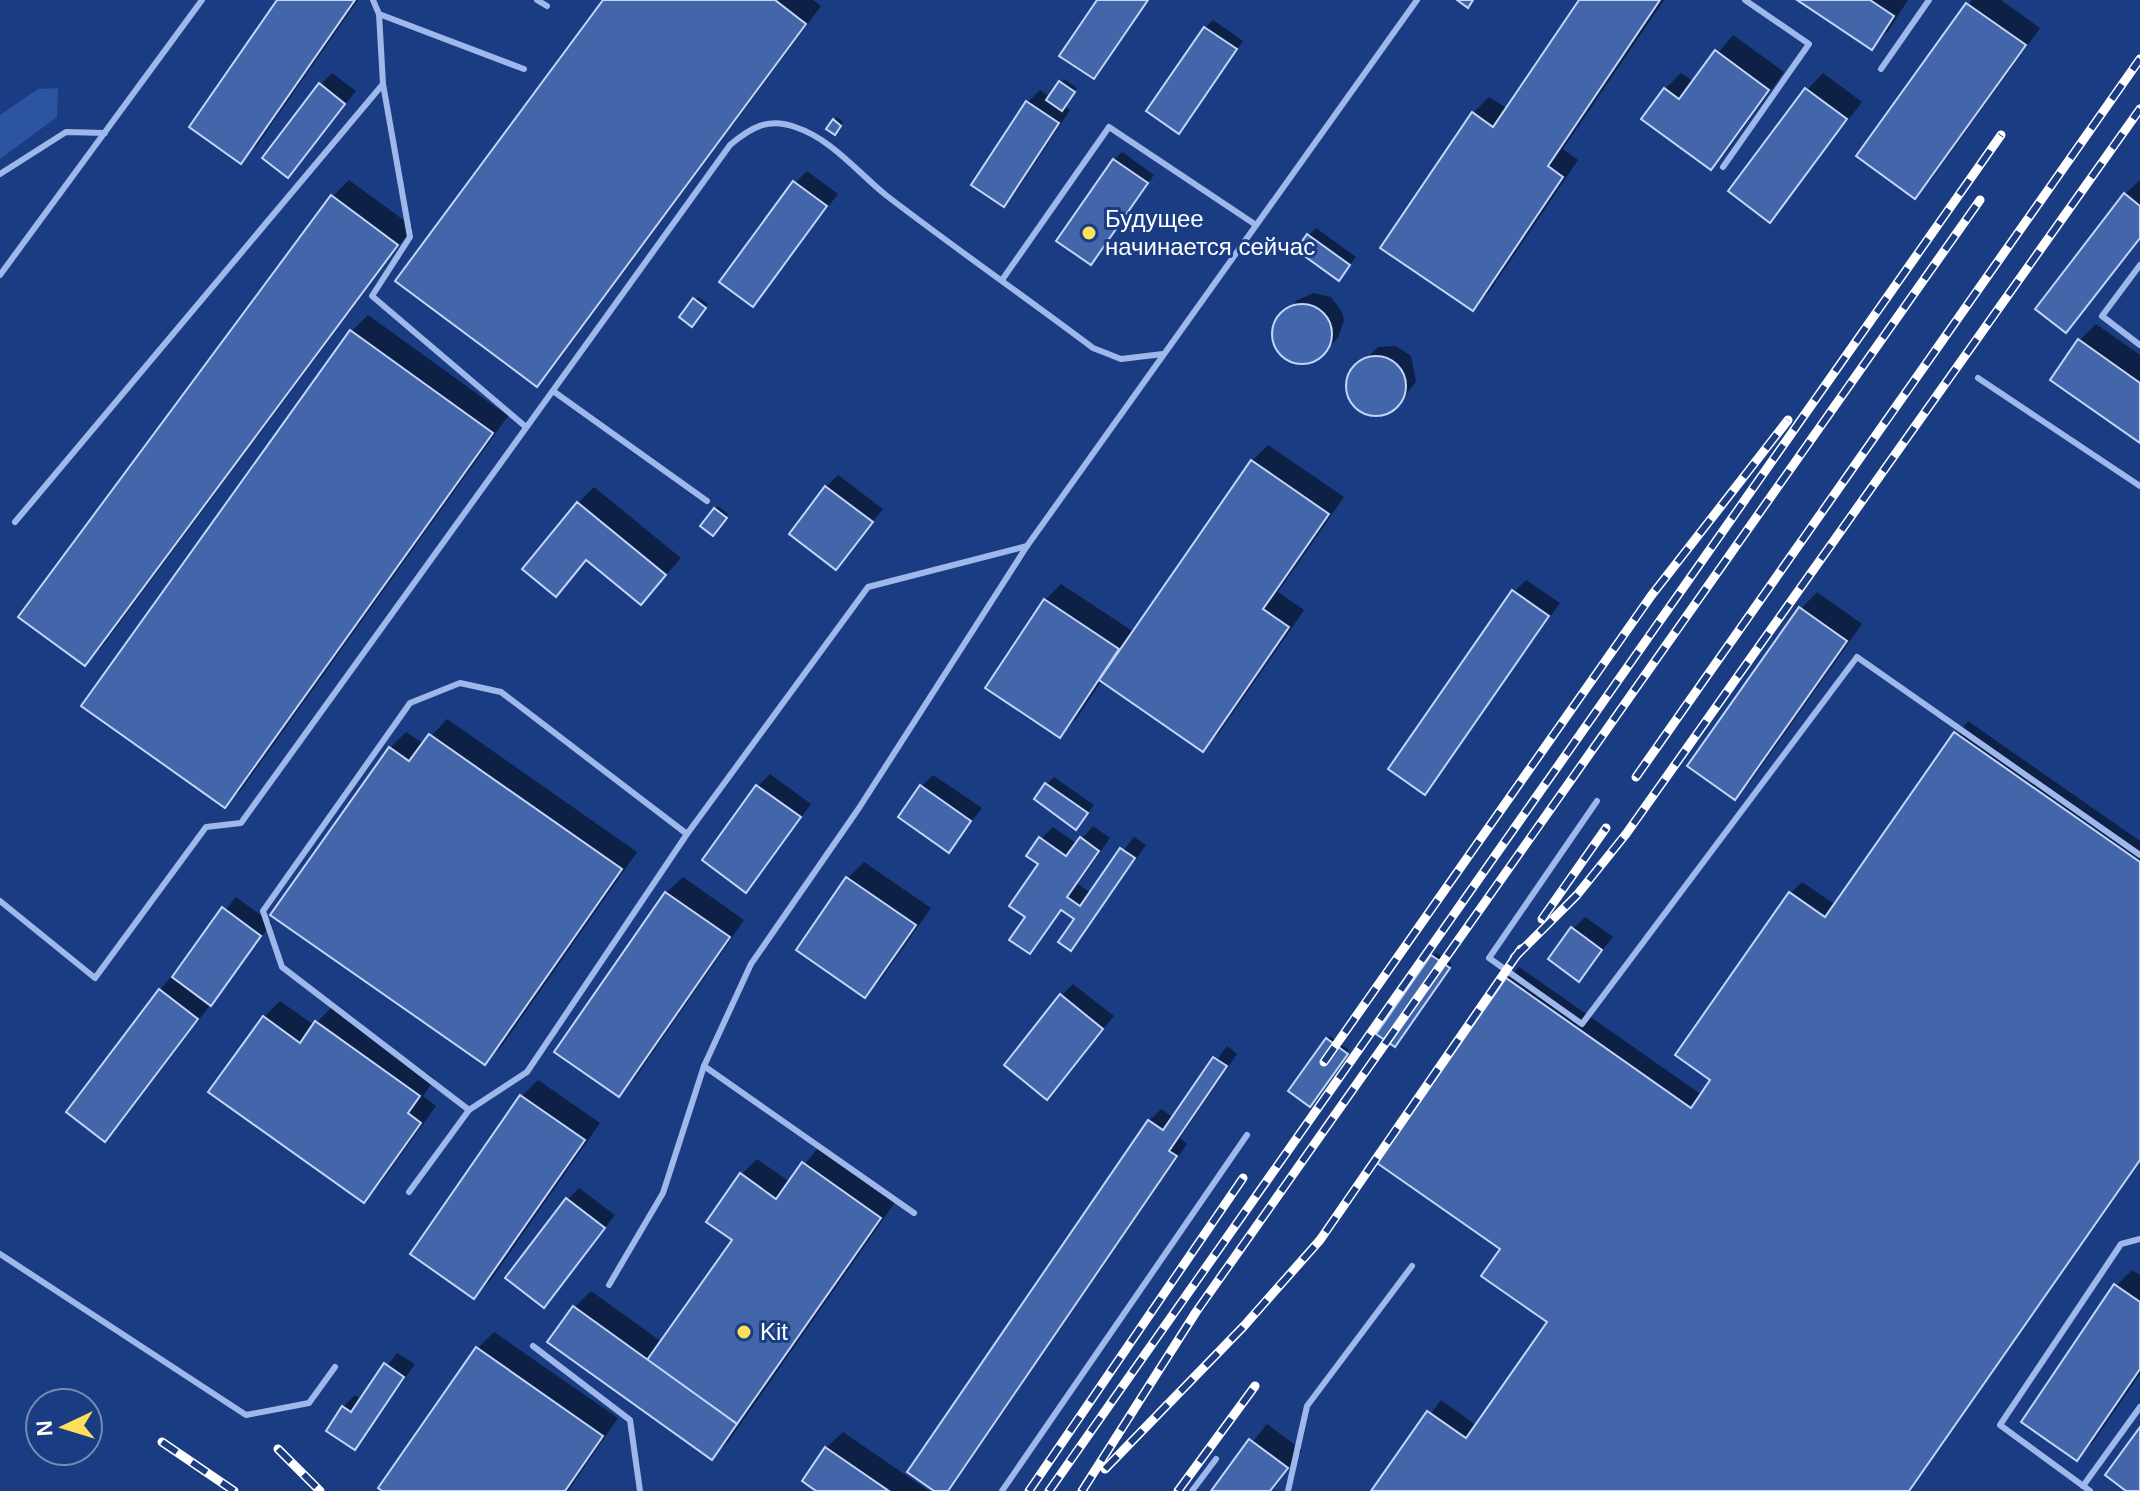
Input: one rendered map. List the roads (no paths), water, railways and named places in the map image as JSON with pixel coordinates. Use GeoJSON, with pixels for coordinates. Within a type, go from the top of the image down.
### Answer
{"type":"FeatureCollection","features":[{"type":"Feature","properties":{"kind":"lane"},"geometry":{"type":"LineString","coordinates":[[0,275],[202,0]]}},
{"type":"Feature","properties":{"kind":"lane"},"geometry":{"type":"LineString","coordinates":[[373,0],[379,14],[383,84],[410,237],[372,296],[526,427]]}},
{"type":"Feature","properties":{"kind":"lane"},"geometry":{"type":"LineString","coordinates":[[537,0],[547,6]]}},
{"type":"Feature","properties":{"kind":"lane"},"geometry":{"type":"LineString","coordinates":[[609,1285],[663,1193],[704,1066],[751,964],[859,808],[1027,546],[1417,0]]}},
{"type":"Feature","properties":{"kind":"lane"},"geometry":{"type":"LineString","coordinates":[[1723,167],[1809,44],[1745,0]]}},
{"type":"Feature","properties":{"kind":"lane"},"geometry":{"type":"LineString","coordinates":[[1881,69],[1929,0]]}},
{"type":"Feature","properties":{"kind":"lane"},"geometry":{"type":"LineString","coordinates":[[379,14],[524,69]]}},
{"type":"Feature","properties":{"kind":"lane"},"geometry":{"type":"LineString","coordinates":[[15,522],[383,84]]}},
{"type":"Feature","properties":{"kind":"lane"},"geometry":{"type":"LineString","coordinates":[[0,901],[95,978],[206,827],[241,823],[730,145],[751,127],[773,123],[795,127],[824,142],[885,194],[1093,348],[1121,359],[1163,354]]}},
{"type":"Feature","properties":{"kind":"lane"},"geometry":{"type":"LineString","coordinates":[[1002,280],[1109,127],[1256,225]]}},
{"type":"Feature","properties":{"kind":"lane"},"geometry":{"type":"LineString","coordinates":[[0,174],[66,132],[105,133]]}},
{"type":"Feature","properties":{"kind":"lane"},"geometry":{"type":"LineString","coordinates":[[2140,265],[2102,316],[2140,345]]}},
{"type":"Feature","properties":{"kind":"lane"},"geometry":{"type":"LineString","coordinates":[[1978,378],[2140,486]]}},
{"type":"Feature","properties":{"kind":"lane"},"geometry":{"type":"LineString","coordinates":[[553,391],[707,501]]}},
{"type":"Feature","properties":{"kind":"lane"},"geometry":{"type":"LineString","coordinates":[[409,1192],[469,1110],[527,1072],[687,834],[868,587],[1027,546]]}},
{"type":"Feature","properties":{"kind":"lane"},"geometry":{"type":"LineString","coordinates":[[1597,801],[1489,958],[1582,1024],[1857,657],[2140,855]]}},
{"type":"Feature","properties":{"kind":"lane"},"geometry":{"type":"LineString","coordinates":[[469,1110],[282,967],[263,911],[410,703],[460,683],[501,692],[687,834]]}},
{"type":"Feature","properties":{"kind":"lane"},"geometry":{"type":"LineString","coordinates":[[704,1066],[914,1213]]}},
{"type":"Feature","properties":{"kind":"lane"},"geometry":{"type":"LineString","coordinates":[[1002,1491],[1247,1135]]}},
{"type":"Feature","properties":{"kind":"lane"},"geometry":{"type":"LineString","coordinates":[[2140,1239],[2121,1244],[2000,1425],[2087,1489],[2140,1407]]}},
{"type":"Feature","properties":{"kind":"lane"},"geometry":{"type":"LineString","coordinates":[[0,1254],[246,1415],[309,1403],[335,1367]]}},
{"type":"Feature","properties":{"kind":"lane"},"geometry":{"type":"LineString","coordinates":[[1288,1491],[1307,1406],[1412,1266]]}},
{"type":"Feature","properties":{"kind":"lane"},"geometry":{"type":"LineString","coordinates":[[533,1346],[630,1420],[640,1491]]}},
{"type":"Feature","properties":{"kind":"lane"},"geometry":{"type":"LineString","coordinates":[[1192,1491],[1216,1459]]}},
{"type":"Feature","properties":{"kind":"railway"},"geometry":{"type":"LineString","coordinates":[[1636,777],[2140,59]]}},
{"type":"Feature","properties":{"kind":"railway"},"geometry":{"type":"LineString","coordinates":[[1514,958],[1577,895],[1626,834],[2140,109]]}},
{"type":"Feature","properties":{"kind":"railway"},"geometry":{"type":"LineString","coordinates":[[1049,1491],[2001,135]]}},
{"type":"Feature","properties":{"kind":"railway"},"geometry":{"type":"LineString","coordinates":[[1082,1491],[1196,1312],[1980,200]]}},
{"type":"Feature","properties":{"kind":"railway"},"geometry":{"type":"LineString","coordinates":[[1324,1062],[1651,596],[1788,420]]}},
{"type":"Feature","properties":{"kind":"railway"},"geometry":{"type":"LineString","coordinates":[[1542,919],[1606,828]]}},
{"type":"Feature","properties":{"kind":"railway"},"geometry":{"type":"LineString","coordinates":[[1105,1469],[1244,1326],[1320,1240],[1521,949]]}},
{"type":"Feature","properties":{"kind":"railway"},"geometry":{"type":"LineString","coordinates":[[1029,1491],[1243,1178]]}},
{"type":"Feature","properties":{"kind":"railway"},"geometry":{"type":"LineString","coordinates":[[1178,1491],[1255,1386]]}},
{"type":"Feature","properties":{"kind":"railway"},"geometry":{"type":"LineString","coordinates":[[162,1442],[234,1491]]}},
{"type":"Feature","properties":{"kind":"railway"},"geometry":{"type":"LineString","coordinates":[[278,1449],[320,1491]]}},
{"type":"Feature","properties":{"kind":"place","name":"Будущее начинается сейчас"},"geometry":{"type":"Point","coordinates":[1089,233]}},
{"type":"Feature","properties":{"kind":"place","name":"Kit"},"geometry":{"type":"Point","coordinates":[744,1332]}}]}
